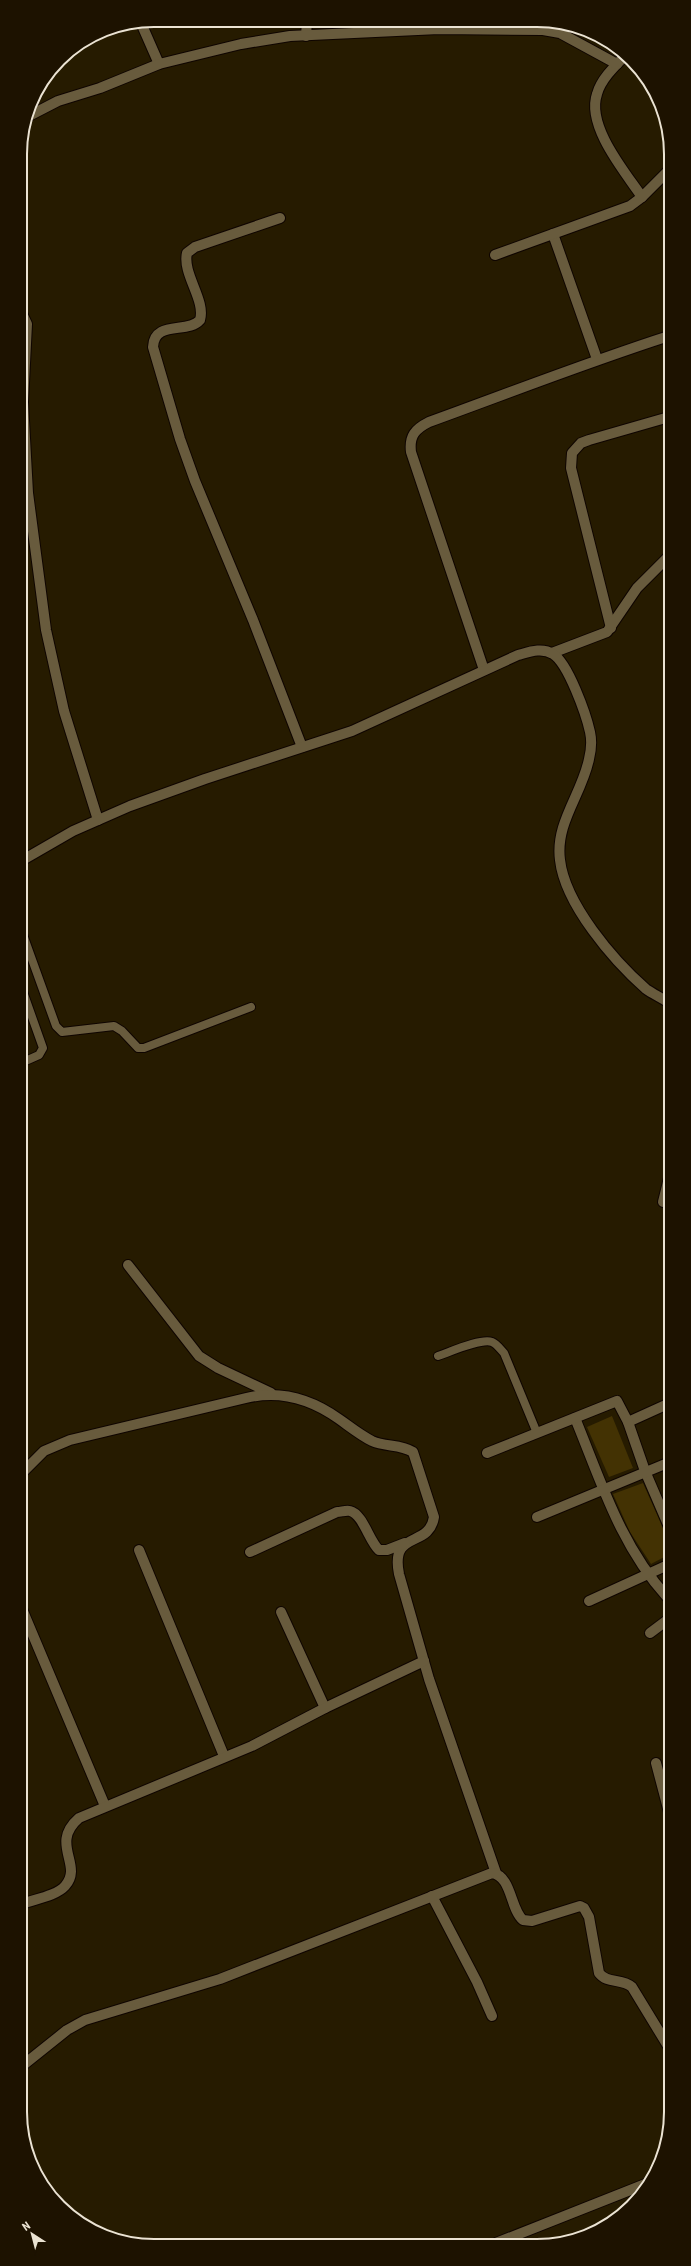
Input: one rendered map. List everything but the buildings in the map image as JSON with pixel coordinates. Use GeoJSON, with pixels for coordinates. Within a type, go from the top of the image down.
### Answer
{"type":"FeatureCollection","features":[{"type":"Feature","properties":{"kind":"street"},"geometry":{"type":"LineString","coordinates":[[143,27],[159,64]]}},
{"type":"Feature","properties":{"kind":"street"},"geometry":{"type":"LineString","coordinates":[[306,36],[307,27]]}},
{"type":"Feature","properties":{"kind":"street"},"geometry":{"type":"LineString","coordinates":[[34,113],[58,101],[100,88],[159,64],[241,44],[306,36],[466,27]]}},
{"type":"Feature","properties":{"kind":"street"},"geometry":{"type":"LineString","coordinates":[[496,27],[543,30],[560,33],[617,64]]}},
{"type":"Feature","properties":{"kind":"street"},"geometry":{"type":"LineString","coordinates":[[622,59],[604,80],[596,94],[595,108],[598,123],[604,139],[642,197]]}},
{"type":"Feature","properties":{"kind":"street"},"geometry":{"type":"LineString","coordinates":[[494,255],[630,206],[642,197],[664,174]]}},
{"type":"Feature","properties":{"kind":"street"},"geometry":{"type":"LineString","coordinates":[[280,218],[190,250],[187,253],[186,262],[201,311],[200,320],[191,325],[162,331],[155,338],[153,347],[180,439],[253,620],[302,747]]}},
{"type":"Feature","properties":{"kind":"street"},"geometry":{"type":"LineString","coordinates":[[553,234],[597,359]]}},
{"type":"Feature","properties":{"kind":"street"},"geometry":{"type":"LineString","coordinates":[[484,670],[411,452],[410,442],[412,434],[418,427],[429,422],[538,383],[597,359],[664,338]]}},
{"type":"Feature","properties":{"kind":"street"},"geometry":{"type":"LineString","coordinates":[[611,628],[571,468],[572,453],[581,443],[664,418]]}},
{"type":"Feature","properties":{"kind":"street"},"geometry":{"type":"LineString","coordinates":[[27,470],[28,493],[46,630],[64,711],[98,820]]}},
{"type":"Feature","properties":{"kind":"street"},"geometry":{"type":"LineString","coordinates":[[552,653],[602,635],[611,628],[637,588],[664,561]]}},
{"type":"Feature","properties":{"kind":"street"},"geometry":{"type":"LineString","coordinates":[[27,857],[73,830],[205,779],[352,731],[484,670],[533,651],[542,650],[552,653],[561,660],[570,676],[590,733],[591,747],[589,760],[564,823],[559,846],[560,861],[565,881],[583,916],[608,949],[647,989],[664,999]]}},
{"type":"Feature","properties":{"kind":"street"},"geometry":{"type":"LineString","coordinates":[[663,1202],[664,1198]]}},
{"type":"Feature","properties":{"kind":"street"},"geometry":{"type":"LineString","coordinates":[[128,1266],[199,1356],[218,1368],[271,1394]]}},
{"type":"Feature","properties":{"kind":"street"},"geometry":{"type":"LineString","coordinates":[[27,1468],[44,1451],[70,1440],[246,1398],[271,1394],[292,1397],[321,1408],[364,1436],[381,1445],[407,1448],[413,1452],[434,1517],[433,1526],[429,1532],[387,1550],[380,1550],[373,1545],[359,1517],[350,1511],[337,1512],[250,1552]]}},
{"type":"Feature","properties":{"kind":"street"},"geometry":{"type":"LineString","coordinates":[[487,1453],[617,1401],[628,1422],[645,1471],[664,1515]]}},
{"type":"Feature","properties":{"kind":"street"},"geometry":{"type":"LineString","coordinates":[[628,1422],[664,1406]]}},
{"type":"Feature","properties":{"kind":"street"},"geometry":{"type":"LineString","coordinates":[[575,1418],[620,1529],[647,1575],[664,1594]]}},
{"type":"Feature","properties":{"kind":"street"},"geometry":{"type":"LineString","coordinates":[[537,1517],[664,1464]]}},
{"type":"Feature","properties":{"kind":"street"},"geometry":{"type":"LineString","coordinates":[[406,1543],[400,1549],[397,1564],[424,1661],[496,1874]]}},
{"type":"Feature","properties":{"kind":"street"},"geometry":{"type":"LineString","coordinates":[[140,1550],[224,1756]]}},
{"type":"Feature","properties":{"kind":"street"},"geometry":{"type":"LineString","coordinates":[[589,1601],[664,1567]]}},
{"type":"Feature","properties":{"kind":"street"},"geometry":{"type":"LineString","coordinates":[[281,1612],[325,1708]]}},
{"type":"Feature","properties":{"kind":"street"},"geometry":{"type":"LineString","coordinates":[[27,1622],[105,1806]]}},
{"type":"Feature","properties":{"kind":"street"},"geometry":{"type":"LineString","coordinates":[[650,1633],[664,1622]]}},
{"type":"Feature","properties":{"kind":"street"},"geometry":{"type":"LineString","coordinates":[[27,1902],[53,1894],[65,1886],[71,1870],[65,1838],[67,1832],[79,1818],[224,1756],[252,1746],[325,1708],[424,1661]]}},
{"type":"Feature","properties":{"kind":"street"},"geometry":{"type":"LineString","coordinates":[[656,1763],[664,1793]]}},
{"type":"Feature","properties":{"kind":"street"},"geometry":{"type":"LineString","coordinates":[[27,2062],[67,2030],[85,2020],[220,1979],[486,1874],[496,1874],[502,1878],[518,1914],[523,1920],[532,1921],[580,1906],[584,1908],[588,1917],[599,1973],[604,1978],[627,1983],[632,1987],[664,2040]]}},
{"type":"Feature","properties":{"kind":"street"},"geometry":{"type":"LineString","coordinates":[[432,1896],[477,1982],[492,2016]]}},
{"type":"Feature","properties":{"kind":"street"},"geometry":{"type":"LineString","coordinates":[[508,2239],[640,2186]]}},
{"type":"Feature","properties":{"kind":"lane"},"geometry":{"type":"LineString","coordinates":[[27,946],[56,1026],[62,1032],[114,1026],[122,1031],[138,1048],[144,1048],[251,1007]]}},
{"type":"Feature","properties":{"kind":"lane"},"geometry":{"type":"LineString","coordinates":[[27,1004],[42,1048],[39,1055],[27,1060]]}},
{"type":"Feature","properties":{"kind":"lane"},"geometry":{"type":"LineString","coordinates":[[438,1356],[479,1342],[492,1342],[504,1353],[537,1433]]}},
{"type":"Feature","properties":{"kind":"shaded area"},"geometry":{"type":"Polygon","coordinates":[[[612,1416],[633,1468],[609,1477],[587,1427],[612,1416]]]}},
{"type":"Feature","properties":{"kind":"shaded area"},"geometry":{"type":"Polygon","coordinates":[[[643,1483],[664,1530],[664,1557],[651,1564],[630,1532],[613,1494],[643,1483]]]}}]}
